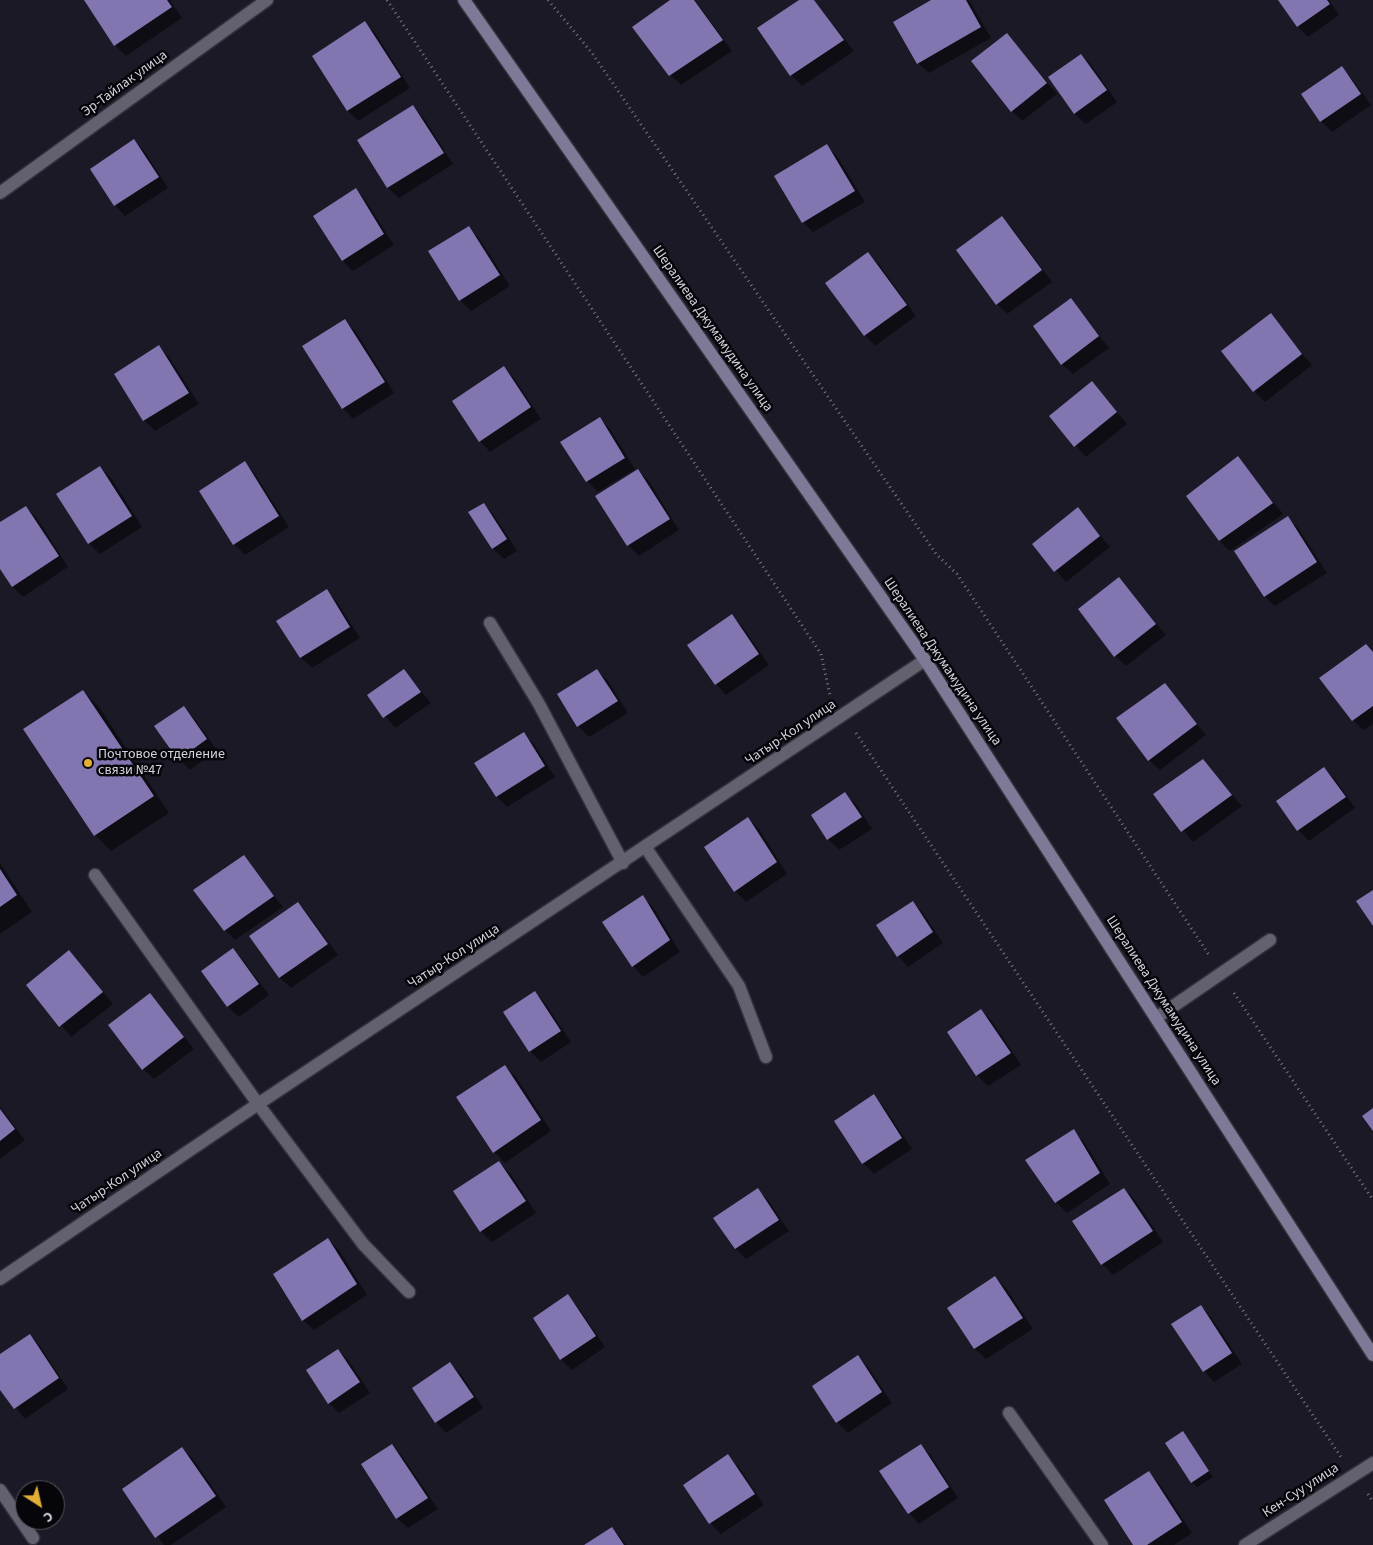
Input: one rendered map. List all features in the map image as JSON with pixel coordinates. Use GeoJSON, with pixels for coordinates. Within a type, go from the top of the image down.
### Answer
{"type":"FeatureCollection","features":[{"type":"Feature","properties":{"kind":"street","name":"Эр-Тайлак улица"},"geometry":{"type":"LineString","coordinates":[[0,193],[267,0]]}},
{"type":"Feature","properties":{"kind":"street","name":"Шералиева Джумамудина улица"},"geometry":{"type":"LineString","coordinates":[[464,0],[925,660],[1373,1356]]}},
{"type":"Feature","properties":{"kind":"street"},"geometry":{"type":"LineString","coordinates":[[490,623],[539,704],[623,863]]}},
{"type":"Feature","properties":{"kind":"street","name":"Чатыр-Кол улица"},"geometry":{"type":"LineString","coordinates":[[0,1279],[258,1104],[646,848],[925,660]]}},
{"type":"Feature","properties":{"kind":"street"},"geometry":{"type":"LineString","coordinates":[[646,848],[739,986],[766,1057]]}},
{"type":"Feature","properties":{"kind":"street"},"geometry":{"type":"LineString","coordinates":[[95,875],[258,1104],[363,1244],[409,1292]]}},
{"type":"Feature","properties":{"kind":"street"},"geometry":{"type":"LineString","coordinates":[[1156,1018],[1270,940]]}},
{"type":"Feature","properties":{"kind":"street"},"geometry":{"type":"LineString","coordinates":[[1009,1412],[1102,1545]]}},
{"type":"Feature","properties":{"kind":"street","name":"Кен-Суу улица"},"geometry":{"type":"LineString","coordinates":[[1245,1545],[1373,1463]]}},
{"type":"Feature","properties":{"kind":"street"},"geometry":{"type":"LineString","coordinates":[[0,1490],[33,1538]]}},
{"type":"Feature","properties":{"kind":"path"},"geometry":{"type":"LineString","coordinates":[[387,0],[821,654],[830,695],[1373,1502]]}},
{"type":"Feature","properties":{"kind":"path"},"geometry":{"type":"LineString","coordinates":[[548,0],[592,53],[936,554],[957,574],[1373,1200]]}},
{"type":"Feature","properties":{"kind":"building"},"geometry":{"type":"Polygon","coordinates":[[[84,0],[167,0],[172,7],[114,46],[84,0]]]}},
{"type":"Feature","properties":{"kind":"building"},"geometry":{"type":"Polygon","coordinates":[[[670,0],[694,0],[723,40],[669,76],[632,27],[670,0]]]}},
{"type":"Feature","properties":{"kind":"building"},"geometry":{"type":"Polygon","coordinates":[[[799,0],[814,0],[844,40],[790,76],[757,28],[799,0]]]}},
{"type":"Feature","properties":{"kind":"building"},"geometry":{"type":"Polygon","coordinates":[[[931,0],[966,0],[981,27],[917,64],[893,22],[931,0]]]}},
{"type":"Feature","properties":{"kind":"building"},"geometry":{"type":"Polygon","coordinates":[[[1278,0],[1327,0],[1330,4],[1297,27],[1278,0]]]}},
{"type":"Feature","properties":{"kind":"building"},"geometry":{"type":"Polygon","coordinates":[[[365,21],[401,77],[347,111],[312,56],[365,21]]]}},
{"type":"Feature","properties":{"kind":"building"},"geometry":{"type":"Polygon","coordinates":[[[1007,33],[1047,83],[1011,112],[971,61],[1007,33]]]}},
{"type":"Feature","properties":{"kind":"building"},"geometry":{"type":"Polygon","coordinates":[[[1081,54],[1107,90],[1074,114],[1048,77],[1081,54]]]}},
{"type":"Feature","properties":{"kind":"building"},"geometry":{"type":"Polygon","coordinates":[[[1342,66],[1361,94],[1320,122],[1301,94],[1342,66]]]}},
{"type":"Feature","properties":{"kind":"building"},"geometry":{"type":"Polygon","coordinates":[[[413,105],[444,153],[387,188],[357,140],[413,105]]]}},
{"type":"Feature","properties":{"kind":"building"},"geometry":{"type":"Polygon","coordinates":[[[134,139],[159,177],[114,206],[90,169],[134,139]]]}},
{"type":"Feature","properties":{"kind":"building"},"geometry":{"type":"Polygon","coordinates":[[[827,144],[855,191],[802,223],[774,176],[827,144]]]}},
{"type":"Feature","properties":{"kind":"building"},"geometry":{"type":"Polygon","coordinates":[[[356,188],[384,234],[342,261],[313,216],[356,188]]]}},
{"type":"Feature","properties":{"kind":"building"},"geometry":{"type":"Polygon","coordinates":[[[1002,216],[1042,270],[996,305],[956,250],[1002,216]]]}},
{"type":"Feature","properties":{"kind":"building"},"geometry":{"type":"Polygon","coordinates":[[[469,226],[500,275],[459,301],[428,251],[469,226]]]}},
{"type":"Feature","properties":{"kind":"building"},"geometry":{"type":"Polygon","coordinates":[[[868,252],[907,305],[864,336],[825,283],[868,252]]]}},
{"type":"Feature","properties":{"kind":"building"},"geometry":{"type":"Polygon","coordinates":[[[1071,298],[1099,336],[1061,365],[1033,326],[1071,298]]]}},
{"type":"Feature","properties":{"kind":"building"},"geometry":{"type":"Polygon","coordinates":[[[1271,313],[1302,354],[1253,392],[1221,351],[1271,313]]]}},
{"type":"Feature","properties":{"kind":"building"},"geometry":{"type":"Polygon","coordinates":[[[345,319],[385,382],[342,409],[302,346],[345,319]]]}},
{"type":"Feature","properties":{"kind":"building"},"geometry":{"type":"Polygon","coordinates":[[[159,345],[189,393],[143,421],[114,374],[159,345]]]}},
{"type":"Feature","properties":{"kind":"building"},"geometry":{"type":"Polygon","coordinates":[[[504,366],[531,407],[479,442],[452,401],[504,366]]]}},
{"type":"Feature","properties":{"kind":"building"},"geometry":{"type":"Polygon","coordinates":[[[1092,381],[1117,412],[1074,447],[1049,416],[1092,381]]]}},
{"type":"Feature","properties":{"kind":"building"},"geometry":{"type":"Polygon","coordinates":[[[600,417],[625,458],[586,482],[560,442],[600,417]]]}},
{"type":"Feature","properties":{"kind":"building"},"geometry":{"type":"Polygon","coordinates":[[[1238,456],[1273,503],[1219,541],[1186,496],[1238,456]]]}},
{"type":"Feature","properties":{"kind":"building"},"geometry":{"type":"Polygon","coordinates":[[[245,461],[279,516],[233,545],[199,491],[245,461]]]}},
{"type":"Feature","properties":{"kind":"building"},"geometry":{"type":"Polygon","coordinates":[[[100,466],[132,516],[88,544],[56,494],[100,466]]]}},
{"type":"Feature","properties":{"kind":"building"},"geometry":{"type":"Polygon","coordinates":[[[638,469],[670,519],[627,546],[595,496],[638,469]]]}},
{"type":"Feature","properties":{"kind":"building"},"geometry":{"type":"Polygon","coordinates":[[[484,503],[507,539],[492,549],[468,512],[484,503]]]}},
{"type":"Feature","properties":{"kind":"building"},"geometry":{"type":"Polygon","coordinates":[[[26,506],[59,556],[12,587],[0,569],[0,522],[26,506]]]}},
{"type":"Feature","properties":{"kind":"building"},"geometry":{"type":"Polygon","coordinates":[[[1078,507],[1100,536],[1054,572],[1032,544],[1078,507]]]}},
{"type":"Feature","properties":{"kind":"building"},"geometry":{"type":"Polygon","coordinates":[[[1288,516],[1317,562],[1264,597],[1234,551],[1288,516]]]}},
{"type":"Feature","properties":{"kind":"building"},"geometry":{"type":"Polygon","coordinates":[[[1119,577],[1156,624],[1114,657],[1078,609],[1119,577]]]}},
{"type":"Feature","properties":{"kind":"building"},"geometry":{"type":"Polygon","coordinates":[[[327,589],[350,627],[300,658],[276,621],[327,589]]]}},
{"type":"Feature","properties":{"kind":"building"},"geometry":{"type":"Polygon","coordinates":[[[732,614],[759,654],[715,685],[687,645],[732,614]]]}},
{"type":"Feature","properties":{"kind":"building"},"geometry":{"type":"Polygon","coordinates":[[[1366,644],[1373,652],[1373,706],[1352,721],[1319,678],[1366,644]]]}},
{"type":"Feature","properties":{"kind":"building"},"geometry":{"type":"Polygon","coordinates":[[[404,669],[421,692],[383,718],[367,695],[404,669]]]}},
{"type":"Feature","properties":{"kind":"building"},"geometry":{"type":"Polygon","coordinates":[[[597,669],[618,701],[577,727],[557,694],[597,669]]]}},
{"type":"Feature","properties":{"kind":"building"},"geometry":{"type":"Polygon","coordinates":[[[1165,683],[1197,724],[1148,761],[1116,718],[1165,683]]]}},
{"type":"Feature","properties":{"kind":"building","name":"Почтовое отделение связи №47"},"geometry":{"type":"Polygon","coordinates":[[[83,690],[154,796],[94,836],[23,729],[83,690]]]}},
{"type":"Feature","properties":{"kind":"building"},"geometry":{"type":"Polygon","coordinates":[[[184,706],[207,739],[178,760],[154,726],[184,706]]]}},
{"type":"Feature","properties":{"kind":"building"},"geometry":{"type":"Polygon","coordinates":[[[524,732],[545,766],[496,797],[474,763],[524,732]]]}},
{"type":"Feature","properties":{"kind":"building"},"geometry":{"type":"Polygon","coordinates":[[[1203,759],[1232,795],[1181,832],[1153,794],[1203,759]]]}},
{"type":"Feature","properties":{"kind":"building"},"geometry":{"type":"Polygon","coordinates":[[[1324,767],[1346,797],[1297,831],[1276,801],[1324,767]]]}},
{"type":"Feature","properties":{"kind":"building"},"geometry":{"type":"Polygon","coordinates":[[[845,792],[862,817],[827,840],[811,815],[845,792]]]}},
{"type":"Feature","properties":{"kind":"building"},"geometry":{"type":"Polygon","coordinates":[[[748,817],[777,862],[734,892],[704,847],[748,817]]]}},
{"type":"Feature","properties":{"kind":"building"},"geometry":{"type":"Polygon","coordinates":[[[244,855],[274,896],[224,931],[193,890],[244,855]]]}},
{"type":"Feature","properties":{"kind":"building"},"geometry":{"type":"Polygon","coordinates":[[[0,869],[17,895],[0,907],[0,869]]]}},
{"type":"Feature","properties":{"kind":"building"},"geometry":{"type":"Polygon","coordinates":[[[1373,890],[1373,926],[1356,901],[1373,890]]]}},
{"type":"Feature","properties":{"kind":"building"},"geometry":{"type":"Polygon","coordinates":[[[643,895],[670,940],[632,967],[602,922],[643,895]]]}},
{"type":"Feature","properties":{"kind":"building"},"geometry":{"type":"Polygon","coordinates":[[[913,901],[933,932],[897,957],[876,925],[913,901]]]}},
{"type":"Feature","properties":{"kind":"building"},"geometry":{"type":"Polygon","coordinates":[[[298,902],[328,944],[279,978],[249,936],[298,902]]]}},
{"type":"Feature","properties":{"kind":"building"},"geometry":{"type":"Polygon","coordinates":[[[233,948],[259,984],[227,1007],[201,971],[233,948]]]}},
{"type":"Feature","properties":{"kind":"building"},"geometry":{"type":"Polygon","coordinates":[[[69,950],[103,992],[59,1027],[26,985],[69,950]]]}},
{"type":"Feature","properties":{"kind":"building"},"geometry":{"type":"Polygon","coordinates":[[[535,991],[561,1031],[529,1052],[503,1012],[535,991]]]}},
{"type":"Feature","properties":{"kind":"building"},"geometry":{"type":"Polygon","coordinates":[[[150,993],[184,1037],[142,1070],[108,1025],[150,993]]]}},
{"type":"Feature","properties":{"kind":"building"},"geometry":{"type":"Polygon","coordinates":[[[981,1009],[1011,1053],[976,1076],[947,1032],[981,1009]]]}},
{"type":"Feature","properties":{"kind":"building"},"geometry":{"type":"Polygon","coordinates":[[[505,1065],[541,1120],[493,1153],[456,1097],[505,1065]]]}},
{"type":"Feature","properties":{"kind":"building"},"geometry":{"type":"Polygon","coordinates":[[[874,1094],[902,1138],[862,1164],[834,1121],[874,1094]]]}},
{"type":"Feature","properties":{"kind":"building"},"geometry":{"type":"Polygon","coordinates":[[[1373,1108],[1373,1131],[1362,1116],[1373,1108]]]}},
{"type":"Feature","properties":{"kind":"building"},"geometry":{"type":"Polygon","coordinates":[[[0,1109],[15,1129],[0,1141],[0,1109]]]}},
{"type":"Feature","properties":{"kind":"building"},"geometry":{"type":"Polygon","coordinates":[[[1074,1129],[1100,1173],[1055,1203],[1025,1160],[1074,1129]]]}},
{"type":"Feature","properties":{"kind":"building"},"geometry":{"type":"Polygon","coordinates":[[[499,1161],[526,1201],[480,1232],[453,1191],[499,1161]]]}},
{"type":"Feature","properties":{"kind":"building"},"geometry":{"type":"Polygon","coordinates":[[[758,1188],[779,1220],[735,1249],[713,1218],[758,1188]]]}},
{"type":"Feature","properties":{"kind":"building"},"geometry":{"type":"Polygon","coordinates":[[[1124,1188],[1153,1231],[1101,1265],[1072,1221],[1124,1188]]]}},
{"type":"Feature","properties":{"kind":"building"},"geometry":{"type":"Polygon","coordinates":[[[328,1238],[357,1284],[302,1321],[273,1274],[328,1238]]]}},
{"type":"Feature","properties":{"kind":"building"},"geometry":{"type":"Polygon","coordinates":[[[995,1276],[1023,1318],[974,1349],[947,1308],[995,1276]]]}},
{"type":"Feature","properties":{"kind":"building"},"geometry":{"type":"Polygon","coordinates":[[[568,1294],[596,1336],[560,1360],[533,1318],[568,1294]]]}},
{"type":"Feature","properties":{"kind":"building"},"geometry":{"type":"Polygon","coordinates":[[[1201,1305],[1232,1353],[1203,1372],[1171,1324],[1201,1305]]]}},
{"type":"Feature","properties":{"kind":"building"},"geometry":{"type":"Polygon","coordinates":[[[30,1334],[59,1378],[14,1409],[0,1390],[0,1354],[30,1334]]]}},
{"type":"Feature","properties":{"kind":"building"},"geometry":{"type":"Polygon","coordinates":[[[338,1349],[360,1382],[328,1404],[306,1370],[338,1349]]]}},
{"type":"Feature","properties":{"kind":"building"},"geometry":{"type":"Polygon","coordinates":[[[858,1355],[882,1392],[836,1423],[812,1386],[858,1355]]]}},
{"type":"Feature","properties":{"kind":"building"},"geometry":{"type":"Polygon","coordinates":[[[450,1362],[474,1397],[435,1423],[412,1388],[450,1362]]]}},
{"type":"Feature","properties":{"kind":"building"},"geometry":{"type":"Polygon","coordinates":[[[1183,1431],[1209,1471],[1191,1483],[1165,1443],[1183,1431]]]}},
{"type":"Feature","properties":{"kind":"building"},"geometry":{"type":"Polygon","coordinates":[[[392,1444],[428,1498],[396,1519],[361,1464],[392,1444]]]}},
{"type":"Feature","properties":{"kind":"building"},"geometry":{"type":"Polygon","coordinates":[[[921,1444],[949,1487],[908,1514],[879,1471],[921,1444]]]}},
{"type":"Feature","properties":{"kind":"building"},"geometry":{"type":"Polygon","coordinates":[[[182,1447],[216,1496],[155,1538],[122,1489],[182,1447]]]}},
{"type":"Feature","properties":{"kind":"building"},"geometry":{"type":"Polygon","coordinates":[[[728,1454],[755,1494],[709,1524],[683,1485],[728,1454]]]}},
{"type":"Feature","properties":{"kind":"building"},"geometry":{"type":"Polygon","coordinates":[[[1149,1471],[1182,1522],[1147,1545],[1133,1545],[1104,1500],[1149,1471]]]}},
{"type":"Feature","properties":{"kind":"building"},"geometry":{"type":"Polygon","coordinates":[[[612,1527],[624,1545],[584,1545],[612,1527]]]}},
{"type":"Feature","properties":{"kind":"place","name":"Почтовое отделение связи №47"},"geometry":{"type":"Point","coordinates":[88,763]}}]}
